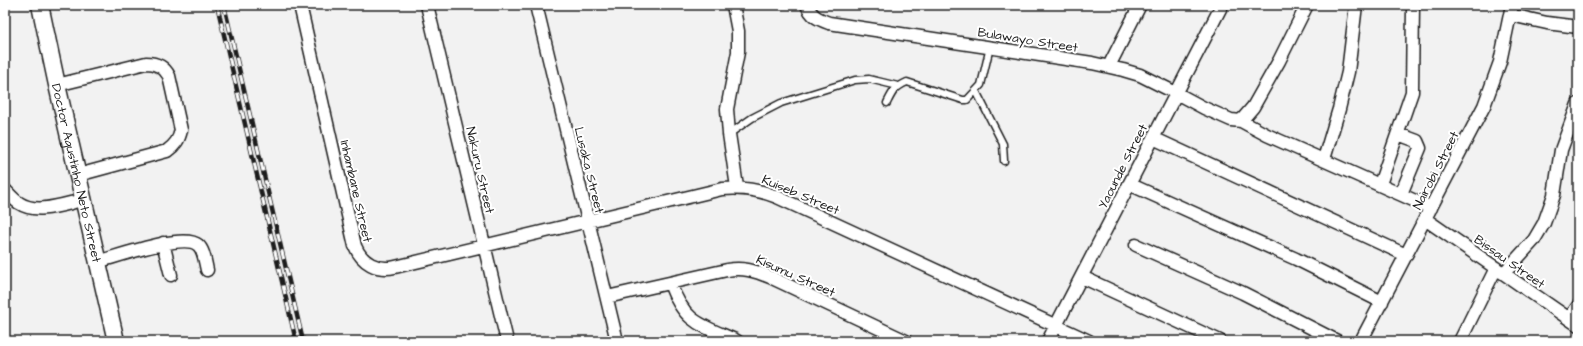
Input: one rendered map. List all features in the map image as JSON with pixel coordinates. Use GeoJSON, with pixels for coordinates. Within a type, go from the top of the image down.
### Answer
{"type":"FeatureCollection","features":[{"type":"Feature","properties":{"kind":"street","name":"Doctor Agustinho Neto Street"},"geometry":{"type":"LineString","coordinates":[[40,5],[57,86],[116,341]]}},
{"type":"Feature","properties":{"kind":"street","name":"Inhambane Street"},"geometry":{"type":"LineString","coordinates":[[300,5],[354,246],[358,254],[367,263],[373,266],[388,269],[484,245]]}},
{"type":"Feature","properties":{"kind":"street","name":"Nakuru Street"},"geometry":{"type":"LineString","coordinates":[[427,5],[507,341]]}},
{"type":"Feature","properties":{"kind":"street","name":"Lusaka Street"},"geometry":{"type":"LineString","coordinates":[[536,5],[617,341]]}},
{"type":"Feature","properties":{"kind":"street"},"geometry":{"type":"LineString","coordinates":[[733,5],[738,31],[738,52],[727,109],[737,187]]}},
{"type":"Feature","properties":{"kind":"street","name":"Bulawayo Street"},"geometry":{"type":"LineString","coordinates":[[807,5],[815,17],[829,22],[1109,66],[1140,75],[1224,118],[1241,121],[1267,135],[1324,159],[1431,208]]}},
{"type":"Feature","properties":{"kind":"street"},"geometry":{"type":"LineString","coordinates":[[1109,66],[1140,5]]}},
{"type":"Feature","properties":{"kind":"street","name":"Yaounde Street"},"geometry":{"type":"LineString","coordinates":[[1048,341],[1222,5]]}},
{"type":"Feature","properties":{"kind":"street"},"geometry":{"type":"LineString","coordinates":[[1241,121],[1253,107],[1279,61],[1307,5]]}},
{"type":"Feature","properties":{"kind":"street"},"geometry":{"type":"LineString","coordinates":[[1324,159],[1348,72],[1356,5]]}},
{"type":"Feature","properties":{"kind":"street"},"geometry":{"type":"LineString","coordinates":[[1380,184],[1412,92],[1413,5]]}},
{"type":"Feature","properties":{"kind":"street"},"geometry":{"type":"LineString","coordinates":[[1512,10],[1547,22],[1578,27]]}},
{"type":"Feature","properties":{"kind":"street","name":"Nairobi Street"},"geometry":{"type":"LineString","coordinates":[[1362,341],[1484,106],[1500,62],[1512,10]]}},
{"type":"Feature","properties":{"kind":"street"},"geometry":{"type":"LineString","coordinates":[[57,86],[146,63],[159,65],[166,70],[169,76],[180,130],[180,137],[177,142],[167,150],[78,175]]}},
{"type":"Feature","properties":{"kind":"street"},"geometry":{"type":"LineString","coordinates":[[1460,341],[1500,271],[1534,240],[1549,211],[1557,182],[1561,150],[1578,104]]}},
{"type":"Feature","properties":{"kind":"street"},"geometry":{"type":"LineString","coordinates":[[1398,134],[1417,141],[1420,148],[1401,194]]}},
{"type":"Feature","properties":{"kind":"street"},"geometry":{"type":"LineString","coordinates":[[1153,138],[1406,255]]}},
{"type":"Feature","properties":{"kind":"street"},"geometry":{"type":"LineString","coordinates":[[1129,184],[1296,259],[1382,302]]}},
{"type":"Feature","properties":{"kind":"street","name":"Kuiseb Street"},"geometry":{"type":"LineString","coordinates":[[484,245],[722,189],[737,187],[752,189],[777,197],[1089,341]]}},
{"type":"Feature","properties":{"kind":"street"},"geometry":{"type":"LineString","coordinates":[[5,190],[19,203],[27,207],[38,209],[83,200]]}},
{"type":"Feature","properties":{"kind":"street","name":"Bissau Street"},"geometry":{"type":"LineString","coordinates":[[1425,219],[1574,322]]}},
{"type":"Feature","properties":{"kind":"street"},"geometry":{"type":"LineString","coordinates":[[97,262],[163,243],[182,240],[194,242],[202,250],[207,270]]}},
{"type":"Feature","properties":{"kind":"street"},"geometry":{"type":"LineString","coordinates":[[163,243],[170,275]]}},
{"type":"Feature","properties":{"kind":"street"},"geometry":{"type":"LineString","coordinates":[[1136,245],[1243,293],[1337,341]]}},
{"type":"Feature","properties":{"kind":"street","name":"Kisumu Street"},"geometry":{"type":"LineString","coordinates":[[607,297],[737,268],[748,269],[770,277],[906,341]]}},
{"type":"Feature","properties":{"kind":"street"},"geometry":{"type":"LineString","coordinates":[[1082,277],[1220,341]]}},
{"type":"Feature","properties":{"kind":"street"},"geometry":{"type":"LineString","coordinates":[[670,283],[678,303],[691,318],[700,324],[737,341]]}},
{"type":"Feature","properties":{"kind":"street"},"geometry":{"type":"LineString","coordinates":[[1574,322],[1578,306]]}},
{"type":"Feature","properties":{"kind":"lane"},"geometry":{"type":"LineString","coordinates":[[887,103],[892,91],[898,86],[907,82],[967,100],[981,85],[990,47]]}},
{"type":"Feature","properties":{"kind":"lane"},"geometry":{"type":"LineString","coordinates":[[729,134],[752,118],[781,103],[855,80],[869,79],[898,86]]}},
{"type":"Feature","properties":{"kind":"lane"},"geometry":{"type":"LineString","coordinates":[[976,91],[1003,144],[1004,161]]}},
{"type":"Feature","properties":{"kind":"railway"},"geometry":{"type":"LineString","coordinates":[[217,5],[296,341]]}},
{"type":"Feature","properties":{"kind":"railway"},"geometry":{"type":"LineString","coordinates":[[224,5],[303,341]]}}]}
